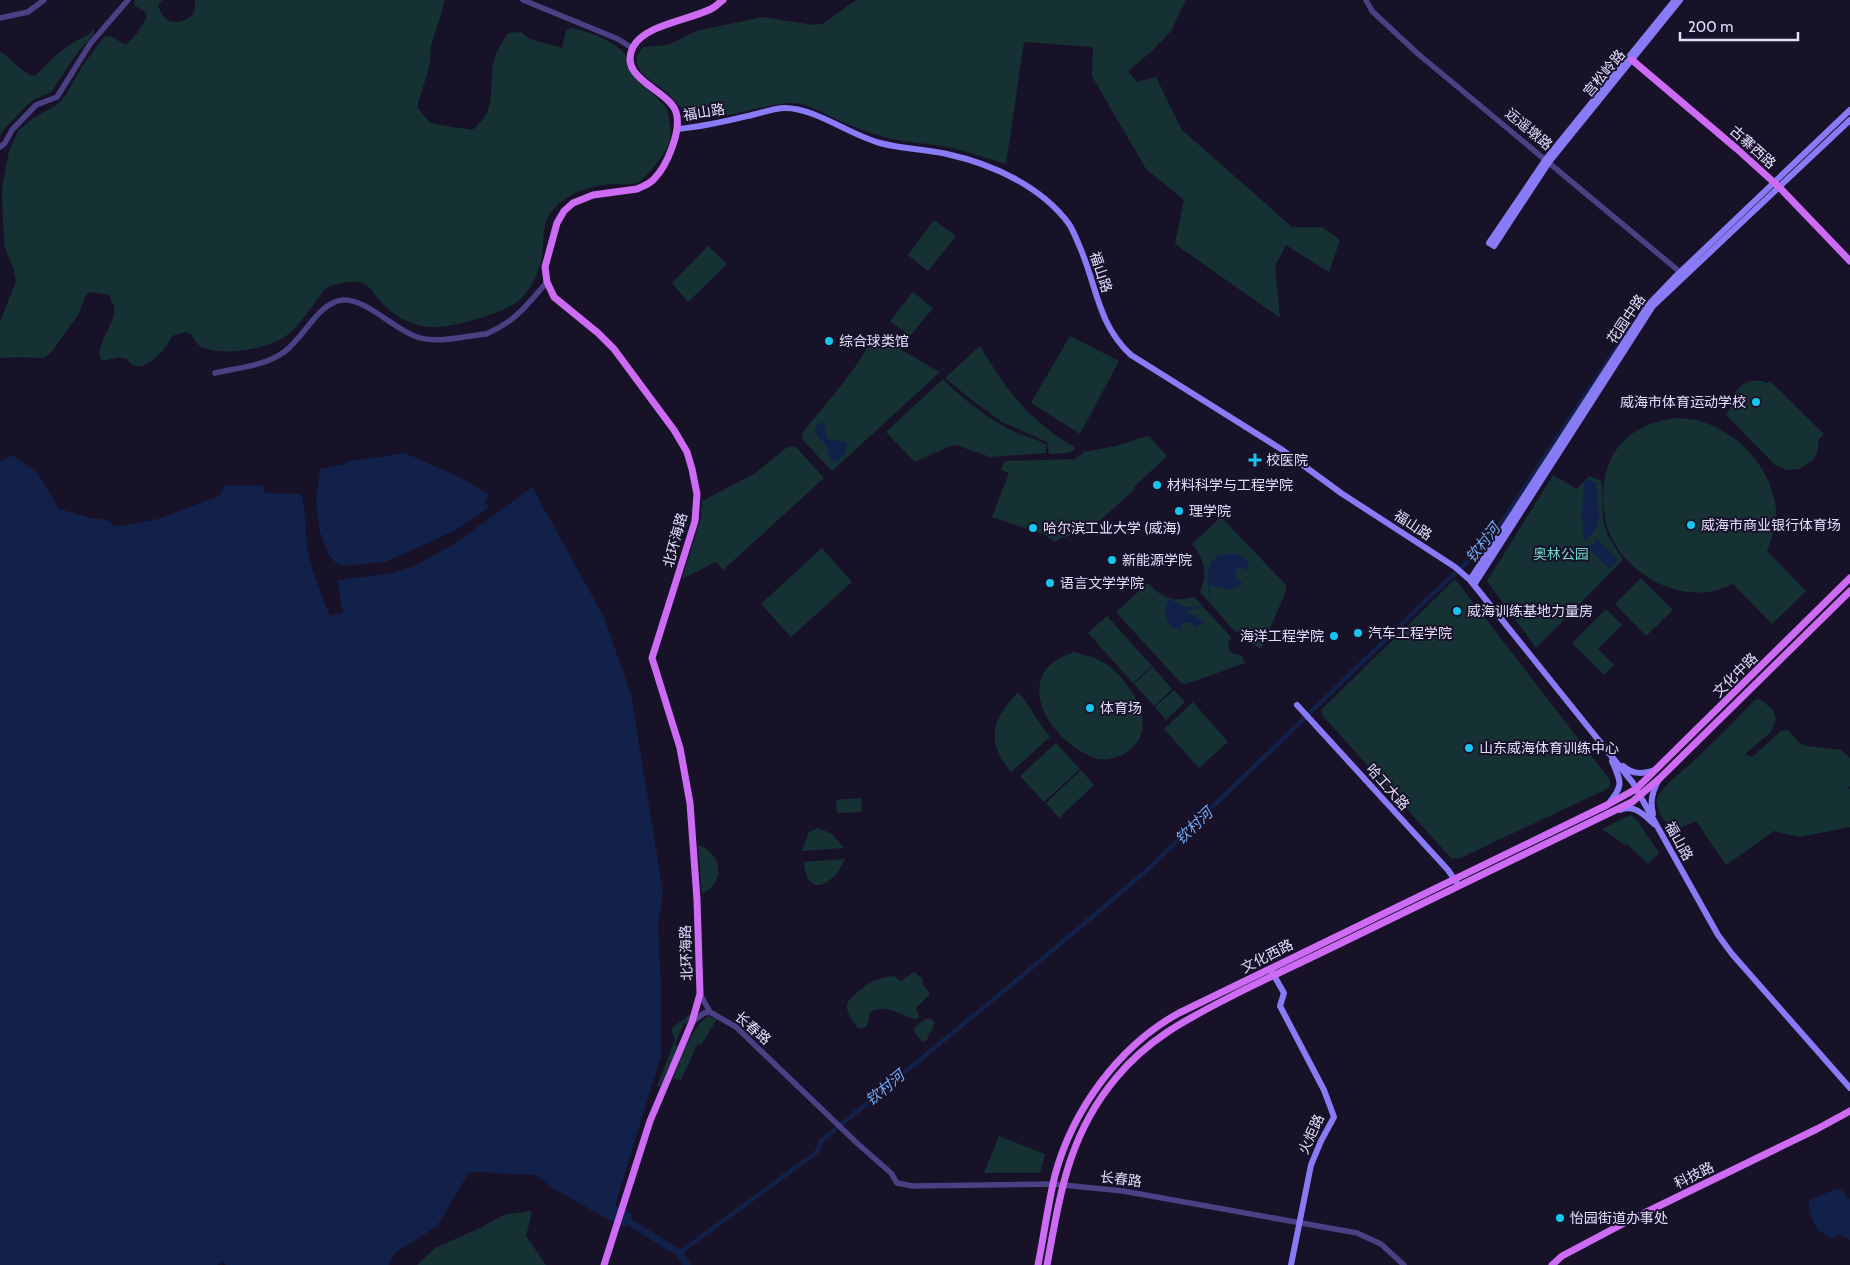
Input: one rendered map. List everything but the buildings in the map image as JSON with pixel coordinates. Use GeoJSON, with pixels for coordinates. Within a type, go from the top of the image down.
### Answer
{"type":"FeatureCollection","features":[{"type":"Feature","properties":{"kind":"main road"},"geometry":{"type":"LineString","coordinates":[[547,282],[545,267],[549,249],[557,223],[564,210],[583,198],[637,189],[654,179],[668,158],[677,129],[676,112],[668,101],[639,78],[630,62],[632,48],[645,34],[711,9],[723,0]]}},
{"type":"Feature","properties":{"kind":"main road"},"geometry":{"type":"LineString","coordinates":[[1548,161],[1494,246],[1489,243],[1548,161],[1675,0]]}},
{"type":"Feature","properties":{"kind":"main road","name":"宫松岭路"},"geometry":{"type":"LineString","coordinates":[[1548,161],[1680,0]]}},
{"type":"Feature","properties":{"kind":"main road","name":"古寨西路"},"geometry":{"type":"LineString","coordinates":[[1632,60],[1737,149],[1776,185],[1850,261]]}},
{"type":"Feature","properties":{"kind":"main road","name":"福山路"},"geometry":{"type":"LineString","coordinates":[[677,129],[703,127],[784,108],[813,113],[844,130],[880,143],[948,154],[990,168],[1018,180],[1039,194],[1069,225],[1087,264],[1102,315],[1119,344],[1131,356],[1281,449],[1341,493],[1455,568],[1472,583],[1609,753],[1641,796],[1718,934],[1732,954],[1850,1088]]}},
{"type":"Feature","properties":{"kind":"main road","name":"花园中路"},"geometry":{"type":"LineString","coordinates":[[1472,583],[1649,304],[1680,272],[1776,185],[1850,110]]}},
{"type":"Feature","properties":{"kind":"main road"},"geometry":{"type":"LineString","coordinates":[[1472,583],[1653,306],[1776,185],[1850,120]]}},
{"type":"Feature","properties":{"kind":"main road","name":"北环海路"},"geometry":{"type":"LineString","coordinates":[[547,282],[554,297],[598,333],[614,349],[674,430],[687,452],[697,494],[695,521],[652,658],[680,748],[690,803],[697,900],[700,994],[692,1022],[650,1121],[604,1265]]}},
{"type":"Feature","properties":{"kind":"main road","name":"文化中路"},"geometry":{"type":"LineString","coordinates":[[1636,789],[1850,578]]}},
{"type":"Feature","properties":{"kind":"main road","name":"文化中路"},"geometry":{"type":"LineString","coordinates":[[1641,796],[1850,590]]}},
{"type":"Feature","properties":{"kind":"main road","name":"哈工大路"},"geometry":{"type":"LineString","coordinates":[[1297,706],[1454,879],[1458,887]]}},
{"type":"Feature","properties":{"kind":"main road"},"geometry":{"type":"LineString","coordinates":[[1609,753],[1628,770],[1636,773],[1646,773],[1656,769]]}},
{"type":"Feature","properties":{"kind":"main road"},"geometry":{"type":"LineString","coordinates":[[1607,805],[1618,792],[1621,782],[1609,753]]}},
{"type":"Feature","properties":{"kind":"main road"},"geometry":{"type":"LineString","coordinates":[[1657,827],[1651,805],[1653,791],[1659,779]]}},
{"type":"Feature","properties":{"kind":"main road","name":"文化西路"},"geometry":{"type":"LineString","coordinates":[[1047,1265],[1062,1186],[1069,1160],[1080,1133],[1098,1101],[1131,1060],[1180,1022],[1272,972],[1636,789]]}},
{"type":"Feature","properties":{"kind":"main road","name":"文化西路"},"geometry":{"type":"LineString","coordinates":[[1038,1265],[1061,1157],[1090,1100],[1107,1074],[1125,1053],[1175,1015],[1458,887],[1641,796]]}},
{"type":"Feature","properties":{"kind":"main road"},"geometry":{"type":"LineString","coordinates":[[1612,812],[1633,808],[1640,811],[1657,827]]}},
{"type":"Feature","properties":{"kind":"main road","name":"火炬路"},"geometry":{"type":"LineString","coordinates":[[1272,972],[1284,994],[1280,1006],[1324,1090],[1334,1117],[1311,1165],[1291,1265]]}},
{"type":"Feature","properties":{"kind":"main road","name":"科技路"},"geometry":{"type":"LineString","coordinates":[[1552,1265],[1562,1256],[1630,1220],[1808,1133],[1850,1110]]}},
{"type":"Feature","properties":{"kind":"street"},"geometry":{"type":"LineString","coordinates":[[0,18],[28,12],[44,0]]}},
{"type":"Feature","properties":{"kind":"street"},"geometry":{"type":"LineString","coordinates":[[0,147],[5,143],[12,130],[36,105],[57,97],[90,44],[128,0]]}},
{"type":"Feature","properties":{"kind":"street"},"geometry":{"type":"LineString","coordinates":[[523,0],[618,39],[632,48]]}},
{"type":"Feature","properties":{"kind":"street","name":"远遥墩路"},"geometry":{"type":"LineString","coordinates":[[1366,0],[1372,11],[1418,53],[1680,272]]}},
{"type":"Feature","properties":{"kind":"street"},"geometry":{"type":"LineString","coordinates":[[215,373],[269,360],[284,352],[299,338],[323,309],[333,301],[346,300],[358,303],[417,337],[434,340],[486,334],[493,331],[524,310],[547,282]]}},
{"type":"Feature","properties":{"kind":"street"},"geometry":{"type":"LineString","coordinates":[[692,1022],[704,1013],[710,1012],[700,994]]}},
{"type":"Feature","properties":{"kind":"street","name":"长春路"},"geometry":{"type":"LineString","coordinates":[[710,1012],[736,1027],[891,1173],[897,1183],[913,1186],[1054,1184],[1123,1191],[1357,1233],[1370,1238],[1390,1251],[1404,1265]]}},
{"type":"Feature","properties":{"kind":"green space"},"geometry":{"type":"Polygon","coordinates":[[[135,0],[162,0],[158,5],[163,16],[169,21],[177,22],[185,20],[192,15],[195,0],[444,0],[431,45],[430,64],[417,107],[431,123],[472,130],[487,113],[490,104],[493,65],[497,51],[508,33],[521,32],[530,39],[562,48],[566,31],[571,28],[578,29],[610,42],[623,52],[628,60],[631,73],[667,108],[671,129],[670,142],[656,164],[637,183],[614,184],[579,191],[554,208],[545,227],[541,262],[529,289],[515,303],[482,317],[446,326],[420,326],[392,312],[365,284],[345,282],[325,289],[292,331],[273,343],[248,350],[210,350],[200,346],[191,334],[186,332],[172,336],[157,357],[146,365],[135,366],[124,358],[103,361],[100,358],[101,345],[112,320],[114,307],[109,295],[91,292],[87,293],[78,315],[51,353],[43,358],[0,358],[0,322],[16,281],[14,270],[5,248],[3,224],[2,189],[9,151],[19,130],[32,119],[58,104],[66,95],[83,65],[104,37],[110,36],[126,45],[138,32],[147,17],[144,11],[134,5],[135,0]]]}},
{"type":"Feature","properties":{"kind":"green space"},"geometry":{"type":"Polygon","coordinates":[[[856,0],[1186,0],[1171,31],[1151,52],[1128,71],[1137,82],[1156,77],[1182,130],[1292,227],[1322,227],[1340,240],[1329,272],[1286,245],[1275,266],[1280,318],[1175,244],[1184,200],[1146,169],[1092,76],[1093,47],[1024,42],[1006,164],[966,151],[901,141],[878,135],[797,103],[770,106],[712,118],[701,119],[693,117],[686,113],[668,94],[638,68],[638,55],[644,47],[668,45],[696,31],[763,17],[813,25],[822,24],[856,0]]]}},
{"type":"Feature","properties":{"kind":"green space"},"geometry":{"type":"Polygon","coordinates":[[[94,29],[94,34],[79,51],[51,92],[27,105],[0,136],[0,51],[22,70],[35,76],[61,51],[94,29]]]}},
{"type":"Feature","properties":{"kind":"green space"},"geometry":{"type":"Polygon","coordinates":[[[934,220],[956,236],[928,271],[908,255],[934,220]]]}},
{"type":"Feature","properties":{"kind":"green space"},"geometry":{"type":"Polygon","coordinates":[[[708,246],[727,264],[688,302],[672,283],[708,246]]]}},
{"type":"Feature","properties":{"kind":"green space"},"geometry":{"type":"Polygon","coordinates":[[[913,292],[933,308],[910,336],[890,321],[913,292]]]}},
{"type":"Feature","properties":{"kind":"green space"},"geometry":{"type":"Polygon","coordinates":[[[874,335],[940,372],[832,471],[803,440],[802,433],[858,363],[874,335]]]}},
{"type":"Feature","properties":{"kind":"green space"},"geometry":{"type":"Polygon","coordinates":[[[1070,336],[1119,361],[1080,434],[1031,403],[1070,336]]]}},
{"type":"Feature","properties":{"kind":"green space"},"geometry":{"type":"Polygon","coordinates":[[[980,346],[999,377],[1020,403],[1043,426],[1074,447],[1075,450],[1067,453],[1049,454],[1047,442],[1002,422],[945,378],[980,346]]]}},
{"type":"Feature","properties":{"kind":"green space"},"geometry":{"type":"Polygon","coordinates":[[[943,379],[966,400],[1001,425],[1046,444],[1046,453],[990,457],[956,445],[915,462],[886,432],[943,379]]]}},
{"type":"Feature","properties":{"kind":"green space"},"geometry":{"type":"Polygon","coordinates":[[[1750,381],[1767,383],[1770,381],[1824,434],[1819,439],[1817,453],[1813,460],[1799,469],[1786,470],[1775,465],[1726,415],[1735,393],[1750,381]]]}},
{"type":"Feature","properties":{"kind":"green space","name":"威海市商业银行体育场"},"geometry":{"type":"Polygon","coordinates":[[[1677,418],[1700,421],[1728,434],[1751,454],[1768,480],[1776,510],[1776,520],[1767,551],[1806,591],[1772,624],[1733,584],[1711,591],[1693,592],[1664,586],[1651,579],[1627,560],[1618,549],[1609,532],[1603,499],[1604,482],[1614,454],[1622,442],[1633,433],[1646,426],[1677,418]]]}},
{"type":"Feature","properties":{"kind":"green space"},"geometry":{"type":"Polygon","coordinates":[[[1147,436],[1167,456],[1134,487],[1135,489],[1132,492],[1089,530],[1061,538],[1055,542],[1045,535],[992,517],[1009,473],[1001,470],[1004,461],[1075,459],[1084,452],[1116,446],[1147,436]]]}},
{"type":"Feature","properties":{"kind":"green space"},"geometry":{"type":"Polygon","coordinates":[[[796,447],[824,478],[723,570],[716,562],[682,579],[701,518],[702,501],[754,474],[786,448],[796,447]]]}},
{"type":"Feature","properties":{"kind":"green space","name":"奥林公园"},"geometry":{"type":"Polygon","coordinates":[[[1553,475],[1577,489],[1589,476],[1602,481],[1603,521],[1608,536],[1623,560],[1536,648],[1487,581],[1553,475]]]}},
{"type":"Feature","properties":{"kind":"green space"},"geometry":{"type":"Polygon","coordinates":[[[1221,517],[1286,585],[1286,591],[1261,649],[1252,643],[1253,634],[1244,630],[1236,633],[1200,592],[1204,579],[1204,567],[1200,555],[1192,544],[1221,517]]]}},
{"type":"Feature","properties":{"kind":"green space"},"geometry":{"type":"Polygon","coordinates":[[[822,548],[852,582],[791,637],[761,604],[822,548]]]}},
{"type":"Feature","properties":{"kind":"green space"},"geometry":{"type":"Polygon","coordinates":[[[1641,578],[1673,610],[1646,636],[1615,604],[1641,578]]]}},
{"type":"Feature","properties":{"kind":"green space","name":"山东威海体育训练中心"},"geometry":{"type":"Polygon","coordinates":[[[1455,579],[1610,780],[1609,788],[1458,859],[1451,858],[1323,716],[1321,710],[1455,579]]]}},
{"type":"Feature","properties":{"kind":"green space"},"geometry":{"type":"Polygon","coordinates":[[[1148,583],[1158,592],[1169,598],[1187,599],[1194,597],[1231,637],[1228,644],[1229,650],[1234,654],[1241,655],[1245,663],[1186,684],[1181,683],[1116,612],[1148,583]]]}},
{"type":"Feature","properties":{"kind":"green space"},"geometry":{"type":"Polygon","coordinates":[[[1606,609],[1622,625],[1598,649],[1614,665],[1604,675],[1572,643],[1606,609]]]}},
{"type":"Feature","properties":{"kind":"green space"},"geometry":{"type":"Polygon","coordinates":[[[1107,616],[1152,666],[1133,683],[1088,633],[1107,616]]]}},
{"type":"Feature","properties":{"kind":"green space"},"geometry":{"type":"Polygon","coordinates":[[[1074,652],[1100,660],[1113,669],[1132,691],[1138,704],[1142,717],[1142,730],[1137,742],[1120,756],[1098,759],[1084,753],[1057,731],[1044,710],[1040,699],[1039,687],[1042,676],[1051,664],[1074,652]]]}},
{"type":"Feature","properties":{"kind":"green space"},"geometry":{"type":"Polygon","coordinates":[[[1153,667],[1172,689],[1154,706],[1134,684],[1153,667]]]}},
{"type":"Feature","properties":{"kind":"green space"},"geometry":{"type":"Polygon","coordinates":[[[1174,690],[1185,702],[1166,720],[1155,707],[1174,690]]]}},
{"type":"Feature","properties":{"kind":"green space"},"geometry":{"type":"Polygon","coordinates":[[[1018,692],[1050,737],[1011,772],[997,750],[995,731],[1002,712],[1018,692]]]}},
{"type":"Feature","properties":{"kind":"green space"},"geometry":{"type":"Polygon","coordinates":[[[1760,699],[1772,709],[1776,719],[1771,732],[1745,754],[1752,757],[1781,731],[1787,730],[1799,743],[1807,746],[1841,750],[1850,758],[1850,786],[1848,787],[1850,790],[1850,827],[1800,837],[1774,831],[1726,865],[1696,821],[1673,831],[1659,811],[1657,798],[1670,782],[1694,761],[1755,700],[1760,699]]]}},
{"type":"Feature","properties":{"kind":"green space"},"geometry":{"type":"Polygon","coordinates":[[[1193,702],[1228,742],[1199,768],[1164,729],[1193,702]]]}},
{"type":"Feature","properties":{"kind":"green space"},"geometry":{"type":"Polygon","coordinates":[[[1056,743],[1080,769],[1044,802],[1020,776],[1056,743]]]}},
{"type":"Feature","properties":{"kind":"green space"},"geometry":{"type":"Polygon","coordinates":[[[1081,770],[1094,785],[1059,818],[1046,803],[1081,770]]]}},
{"type":"Feature","properties":{"kind":"green space"},"geometry":{"type":"Polygon","coordinates":[[[861,798],[862,812],[837,813],[836,800],[861,798]]]}},
{"type":"Feature","properties":{"kind":"green space"},"geometry":{"type":"Polygon","coordinates":[[[1631,815],[1637,820],[1659,853],[1648,864],[1628,845],[1625,845],[1602,829],[1631,815]]]}},
{"type":"Feature","properties":{"kind":"green space"},"geometry":{"type":"Polygon","coordinates":[[[818,828],[832,834],[844,848],[802,851],[809,832],[818,828]]]}},
{"type":"Feature","properties":{"kind":"green space"},"geometry":{"type":"Polygon","coordinates":[[[698,845],[713,855],[717,861],[718,868],[718,876],[715,883],[702,894],[698,845]]]}},
{"type":"Feature","properties":{"kind":"green space"},"geometry":{"type":"Polygon","coordinates":[[[845,859],[836,875],[825,883],[815,885],[808,879],[804,862],[845,859]]]}},
{"type":"Feature","properties":{"kind":"green space"},"geometry":{"type":"Polygon","coordinates":[[[914,972],[922,978],[923,985],[929,992],[929,995],[916,1008],[918,1019],[889,1010],[877,1009],[870,1012],[867,1026],[858,1028],[847,1010],[847,1003],[852,997],[873,981],[894,976],[901,981],[914,972]]]}},
{"type":"Feature","properties":{"kind":"green space"},"geometry":{"type":"Polygon","coordinates":[[[690,1014],[692,1015],[687,1024],[684,1023],[675,1045],[678,1047],[660,1087],[657,1086],[675,1040],[671,1029],[690,1014]]]}},
{"type":"Feature","properties":{"kind":"green space"},"geometry":{"type":"Polygon","coordinates":[[[708,1016],[717,1019],[701,1045],[698,1043],[681,1080],[673,1078],[696,1028],[708,1016]]]}},
{"type":"Feature","properties":{"kind":"green space"},"geometry":{"type":"Polygon","coordinates":[[[928,1018],[935,1022],[927,1040],[922,1042],[913,1030],[928,1018]]]}},
{"type":"Feature","properties":{"kind":"green space"},"geometry":{"type":"Polygon","coordinates":[[[999,1136],[1045,1154],[1040,1173],[984,1173],[999,1136]]]}},
{"type":"Feature","properties":{"kind":"green space"},"geometry":{"type":"Polygon","coordinates":[[[532,1212],[526,1236],[546,1265],[417,1265],[435,1248],[504,1215],[532,1212]]]}},
{"type":"Feature","properties":{"kind":"water"},"geometry":{"type":"Polygon","coordinates":[[[822,422],[825,424],[826,435],[829,440],[847,443],[846,453],[836,462],[831,461],[826,444],[820,439],[815,430],[817,425],[822,422]]]}},
{"type":"Feature","properties":{"kind":"water"},"geometry":{"type":"Polygon","coordinates":[[[405,453],[459,477],[490,495],[484,502],[489,507],[456,530],[385,562],[343,566],[335,562],[328,554],[320,532],[316,504],[320,469],[346,464],[346,462],[405,453]]]}},
{"type":"Feature","properties":{"kind":"water"},"geometry":{"type":"Polygon","coordinates":[[[12,455],[37,472],[59,509],[106,520],[116,527],[158,519],[219,496],[225,485],[263,486],[264,493],[301,494],[308,553],[316,581],[330,616],[343,613],[337,580],[393,573],[414,566],[456,543],[532,487],[604,617],[631,695],[663,892],[658,926],[661,986],[661,1056],[615,1205],[633,1214],[625,1227],[607,1219],[553,1188],[536,1175],[469,1172],[437,1226],[394,1254],[389,1265],[226,1265],[222,1261],[217,1265],[0,1265],[0,462],[12,455]]]}},
{"type":"Feature","properties":{"kind":"water"},"geometry":{"type":"Polygon","coordinates":[[[1584,479],[1597,483],[1599,513],[1599,519],[1594,532],[1587,540],[1584,540],[1582,514],[1584,479]]]}},
{"type":"Feature","properties":{"kind":"water"},"geometry":{"type":"Polygon","coordinates":[[[1597,540],[1618,560],[1609,569],[1589,548],[1597,540]]]}},
{"type":"Feature","properties":{"kind":"water"},"geometry":{"type":"Polygon","coordinates":[[[1221,555],[1241,555],[1249,564],[1248,570],[1239,567],[1235,571],[1237,580],[1243,583],[1230,590],[1210,585],[1210,602],[1208,576],[1211,563],[1221,555]]]}},
{"type":"Feature","properties":{"kind":"water"},"geometry":{"type":"Polygon","coordinates":[[[1169,599],[1184,607],[1203,607],[1186,611],[1204,622],[1194,628],[1192,623],[1183,623],[1180,627],[1183,631],[1170,626],[1165,613],[1169,599]]]}},
{"type":"Feature","properties":{"kind":"water"},"geometry":{"type":"Polygon","coordinates":[[[1836,1189],[1843,1191],[1846,1197],[1850,1199],[1850,1240],[1839,1235],[1833,1239],[1819,1231],[1810,1211],[1809,1200],[1836,1189]]]}},
{"type":"Feature","properties":{"kind":"waterway","name":"钦村河"},"geometry":{"type":"LineString","coordinates":[[679,1253],[817,1152],[821,1141],[1145,872],[1488,543],[1627,332]]}},
{"type":"Feature","properties":{"kind":"waterway"},"geometry":{"type":"LineString","coordinates":[[628,1221],[679,1253],[687,1265]]}},
{"type":"Feature","properties":{"kind":"place","name":"综合球类馆"},"geometry":{"type":"Point","coordinates":[829,341]}},
{"type":"Feature","properties":{"kind":"place","name":"威海市体育运动学校"},"geometry":{"type":"Point","coordinates":[1756,402]}},
{"type":"Feature","properties":{"kind":"place","name":"校医院"},"geometry":{"type":"Point","coordinates":[1255,460]}},
{"type":"Feature","properties":{"kind":"place","name":"材料科学与工程学院"},"geometry":{"type":"Point","coordinates":[1157,485]}},
{"type":"Feature","properties":{"kind":"place","name":"理学院"},"geometry":{"type":"Point","coordinates":[1179,511]}},
{"type":"Feature","properties":{"kind":"place","name":"威海市商业银行体育场"},"geometry":{"type":"Point","coordinates":[1691,525]}},
{"type":"Feature","properties":{"kind":"place","name":"哈尔滨工业大学 (威海)"},"geometry":{"type":"Point","coordinates":[1033,528]}},
{"type":"Feature","properties":{"kind":"place","name":"新能源学院"},"geometry":{"type":"Point","coordinates":[1112,560]}},
{"type":"Feature","properties":{"kind":"place","name":"语言文学学院"},"geometry":{"type":"Point","coordinates":[1050,583]}},
{"type":"Feature","properties":{"kind":"place","name":"威海训练基地力量房"},"geometry":{"type":"Point","coordinates":[1457,611]}},
{"type":"Feature","properties":{"kind":"place","name":"汽车工程学院"},"geometry":{"type":"Point","coordinates":[1358,633]}},
{"type":"Feature","properties":{"kind":"place","name":"海洋工程学院"},"geometry":{"type":"Point","coordinates":[1334,636]}},
{"type":"Feature","properties":{"kind":"place","name":"体育场"},"geometry":{"type":"Point","coordinates":[1090,708]}},
{"type":"Feature","properties":{"kind":"place","name":"山东威海体育训练中心"},"geometry":{"type":"Point","coordinates":[1469,748]}},
{"type":"Feature","properties":{"kind":"place","name":"怡园街道办事处"},"geometry":{"type":"Point","coordinates":[1560,1218]}}]}
